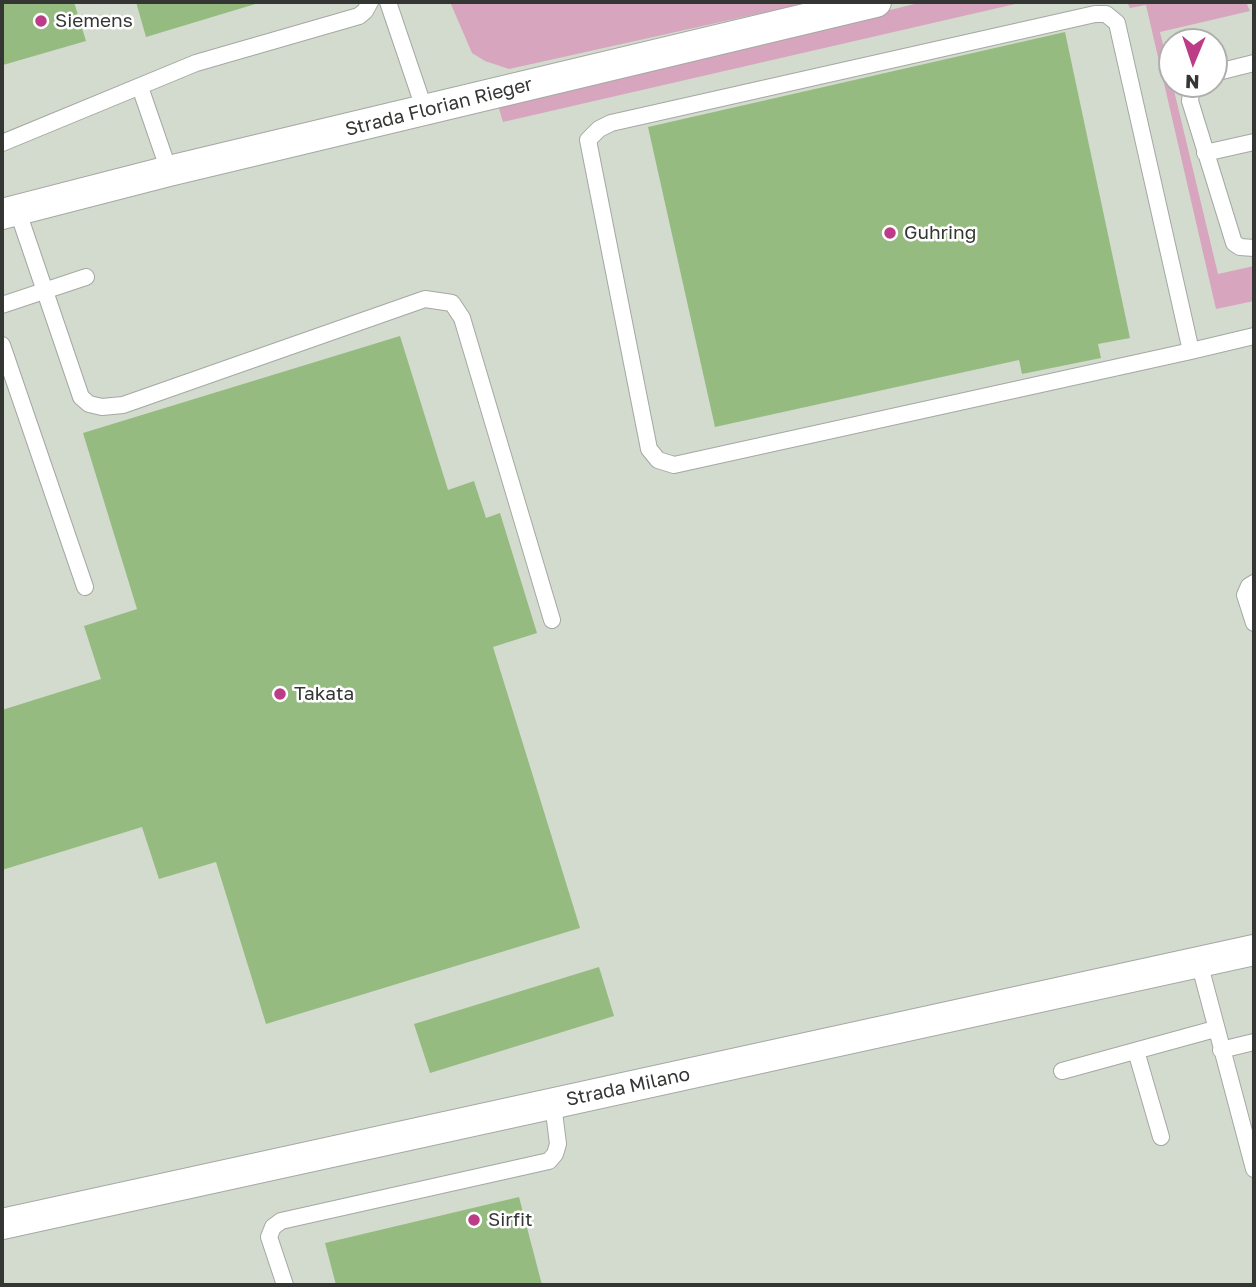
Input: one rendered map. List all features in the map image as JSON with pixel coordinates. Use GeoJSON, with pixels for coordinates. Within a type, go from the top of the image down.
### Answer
{"type":"FeatureCollection","features":[{"type":"Feature","properties":{"kind":"street","name":"Strada Florian Rieger"},"geometry":{"type":"LineString","coordinates":[[9,212],[169,171],[877,2]]}},
{"type":"Feature","properties":{"kind":"street","name":"Strada Milano"},"geometry":{"type":"LineString","coordinates":[[2,1224],[1254,950]]}},
{"type":"Feature","properties":{"kind":"lane"},"geometry":{"type":"LineString","coordinates":[[2,143],[196,63],[359,16],[370,2]]}},
{"type":"Feature","properties":{"kind":"lane"},"geometry":{"type":"LineString","coordinates":[[388,2],[425,111]]}},
{"type":"Feature","properties":{"kind":"lane"},"geometry":{"type":"LineString","coordinates":[[1191,351],[1117,23],[1106,14],[1095,14],[611,123],[599,129],[588,140],[649,449],[658,460],[674,465],[1191,351],[1254,336]]}},
{"type":"Feature","properties":{"kind":"lane"},"geometry":{"type":"LineString","coordinates":[[1228,69],[1254,62]]}},
{"type":"Feature","properties":{"kind":"lane"},"geometry":{"type":"LineString","coordinates":[[141,87],[169,171]]}},
{"type":"Feature","properties":{"kind":"lane"},"geometry":{"type":"LineString","coordinates":[[1190,98],[1234,243],[1240,247],[1254,248]]}},
{"type":"Feature","properties":{"kind":"lane"},"geometry":{"type":"LineString","coordinates":[[1205,153],[1254,142]]}},
{"type":"Feature","properties":{"kind":"lane"},"geometry":{"type":"LineString","coordinates":[[9,212],[45,290],[81,397],[89,404],[102,407],[123,405],[425,299],[452,303],[462,318],[552,620]]}},
{"type":"Feature","properties":{"kind":"lane"},"geometry":{"type":"LineString","coordinates":[[2,305],[86,277]]}},
{"type":"Feature","properties":{"kind":"lane"},"geometry":{"type":"LineString","coordinates":[[2,345],[85,587]]}},
{"type":"Feature","properties":{"kind":"lane"},"geometry":{"type":"LineString","coordinates":[[1254,583],[1245,596],[1254,623]]}},
{"type":"Feature","properties":{"kind":"lane"},"geometry":{"type":"LineString","coordinates":[[1199,962],[1254,1169]]}},
{"type":"Feature","properties":{"kind":"lane"},"geometry":{"type":"LineString","coordinates":[[1062,1071],[1215,1029]]}},
{"type":"Feature","properties":{"kind":"lane"},"geometry":{"type":"LineString","coordinates":[[1222,1050],[1254,1042]]}},
{"type":"Feature","properties":{"kind":"lane"},"geometry":{"type":"LineString","coordinates":[[1136,1051],[1161,1137]]}},
{"type":"Feature","properties":{"kind":"lane"},"geometry":{"type":"LineString","coordinates":[[285,1285],[269,1237],[273,1227],[294,1218],[549,1161],[558,1144],[553,1104]]}},
{"type":"Feature","properties":{"kind":"shaded area"},"geometry":{"type":"Polygon","coordinates":[[[2,2],[1254,2],[1254,1285],[2,1285],[2,2]]]}},
{"type":"Feature","properties":{"kind":"shaded area"},"geometry":{"type":"Polygon","coordinates":[[[450,2],[811,2],[509,69],[485,61],[472,53],[450,2]]]}},
{"type":"Feature","properties":{"kind":"shaded area"},"geometry":{"type":"Polygon","coordinates":[[[923,2],[1024,2],[503,122],[498,105],[923,2]]]}},
{"type":"Feature","properties":{"kind":"shaded area"},"geometry":{"type":"Polygon","coordinates":[[[1127,2],[1246,2],[1250,11],[1177,28],[1158,28],[1158,57],[1146,5],[1130,8],[1127,2]]]}},
{"type":"Feature","properties":{"kind":"shaded area"},"geometry":{"type":"Polygon","coordinates":[[[1167,98],[1176,98],[1218,274],[1254,266],[1254,301],[1216,309],[1167,98]]]}},
{"type":"Feature","properties":{"kind":"building","name":"Siemens"},"geometry":{"type":"Polygon","coordinates":[[[2,2],[74,2],[86,41],[3,65],[2,2]]]}},
{"type":"Feature","properties":{"kind":"building","name":"Siemens"},"geometry":{"type":"Polygon","coordinates":[[[136,2],[262,2],[146,37],[136,2]]]}},
{"type":"Feature","properties":{"kind":"building","name":"Guhring"},"geometry":{"type":"Polygon","coordinates":[[[1065,32],[1130,338],[1098,344],[1101,358],[1022,374],[1019,360],[715,427],[648,127],[1065,32]]]}},
{"type":"Feature","properties":{"kind":"building","name":"Takata"},"geometry":{"type":"Polygon","coordinates":[[[400,336],[448,490],[474,481],[486,518],[500,513],[537,633],[493,647],[580,928],[266,1024],[216,862],[159,879],[142,827],[2,870],[2,710],[101,679],[84,626],[137,609],[83,433],[400,336]]]}},
{"type":"Feature","properties":{"kind":"building"},"geometry":{"type":"Polygon","coordinates":[[[599,967],[614,1016],[430,1073],[414,1024],[599,967]]]}},
{"type":"Feature","properties":{"kind":"building","name":"Sirfit"},"geometry":{"type":"Polygon","coordinates":[[[519,1197],[542,1285],[336,1285],[325,1243],[519,1197]]]}},
{"type":"Feature","properties":{"kind":"place","name":"Siemens"},"geometry":{"type":"Point","coordinates":[41,21]}},
{"type":"Feature","properties":{"kind":"place","name":"Guhring"},"geometry":{"type":"Point","coordinates":[890,233]}},
{"type":"Feature","properties":{"kind":"place","name":"Takata"},"geometry":{"type":"Point","coordinates":[280,694]}},
{"type":"Feature","properties":{"kind":"place","name":"Sirfit"},"geometry":{"type":"Point","coordinates":[474,1220]}}]}
